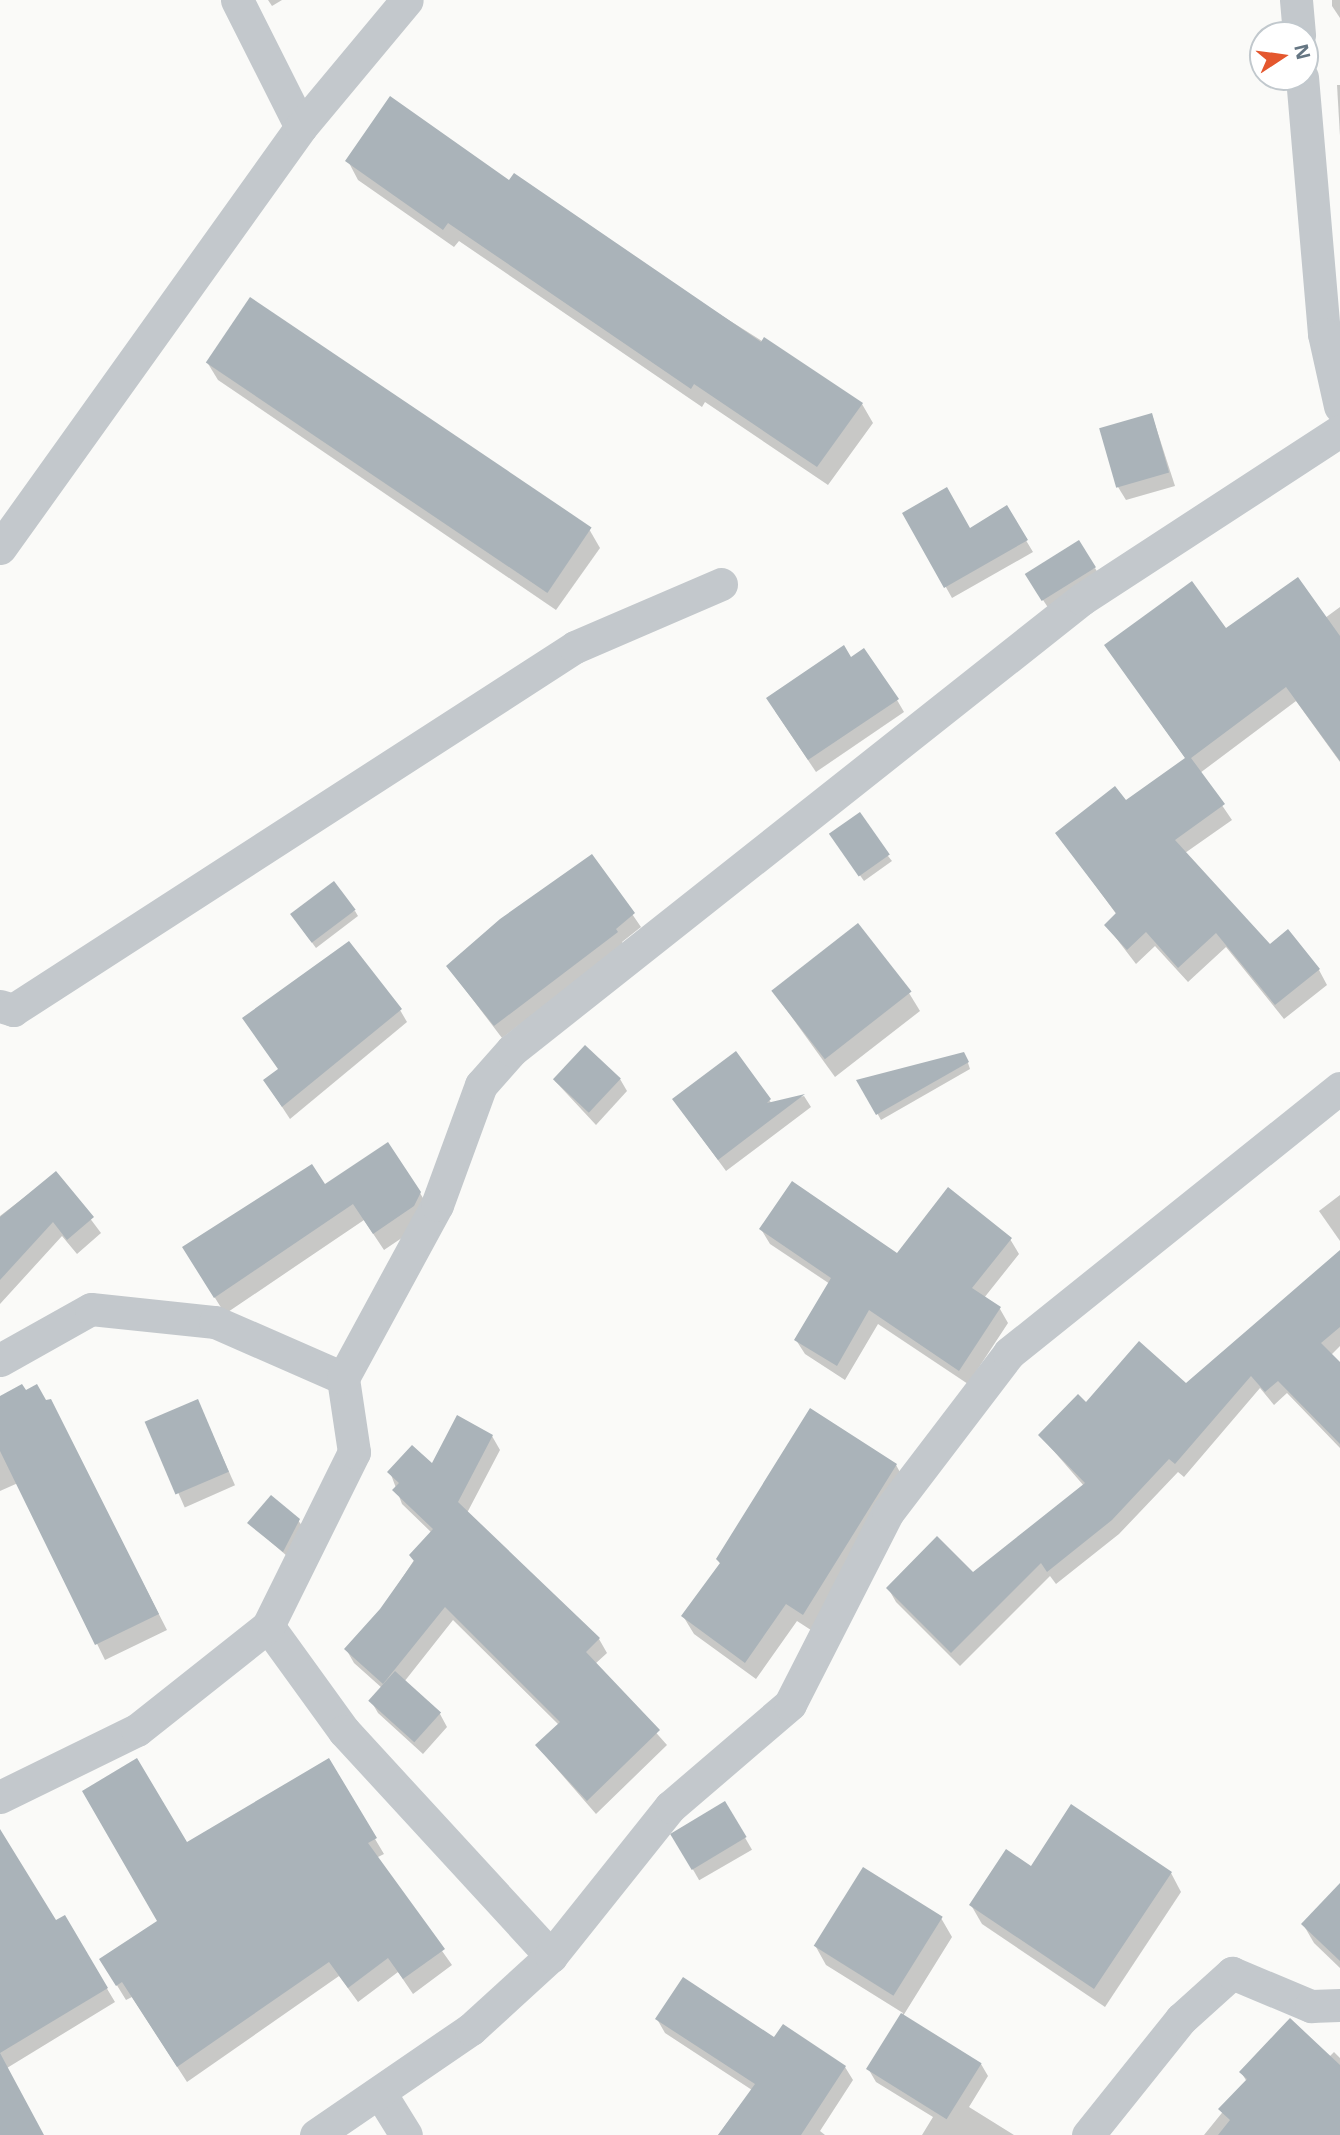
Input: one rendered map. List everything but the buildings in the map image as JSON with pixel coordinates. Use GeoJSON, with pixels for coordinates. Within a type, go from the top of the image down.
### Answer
{"type":"FeatureCollection","features":[{"type":"Feature","properties":{"kind":"street"},"geometry":{"type":"LineString","coordinates":[[237,0],[301,127]]}},
{"type":"Feature","properties":{"kind":"street"},"geometry":{"type":"LineString","coordinates":[[0,548],[301,127],[408,0]]}},
{"type":"Feature","properties":{"kind":"street"},"geometry":{"type":"LineString","coordinates":[[1296,0],[1298,21]]}},
{"type":"Feature","properties":{"kind":"street"},"geometry":{"type":"LineString","coordinates":[[1303,91],[1324,334],[1340,406]]}},
{"type":"Feature","properties":{"kind":"street"},"geometry":{"type":"LineString","coordinates":[[0,1797],[137,1730],[268,1626],[354,1452],[343,1378],[438,1205],[481,1085],[512,1051],[1082,600],[1340,431]]}},
{"type":"Feature","properties":{"kind":"street"},"geometry":{"type":"LineString","coordinates":[[0,1006],[13,1010],[575,647],[720,584]]}},
{"type":"Feature","properties":{"kind":"street"},"geometry":{"type":"LineString","coordinates":[[316,2135],[471,2029],[551,1956],[670,1807],[790,1704],[888,1512],[1009,1353],[1340,1088]]}},
{"type":"Feature","properties":{"kind":"street"},"geometry":{"type":"LineString","coordinates":[[0,1360],[91,1309],[215,1322],[343,1378]]}},
{"type":"Feature","properties":{"kind":"street"},"geometry":{"type":"LineString","coordinates":[[268,1626],[344,1731],[551,1956]]}},
{"type":"Feature","properties":{"kind":"street"},"geometry":{"type":"LineString","coordinates":[[1088,2135],[1181,2020],[1232,1973],[1311,2006],[1340,2005]]}},
{"type":"Feature","properties":{"kind":"street"},"geometry":{"type":"LineString","coordinates":[[380,2093],[406,2135]]}}]}
